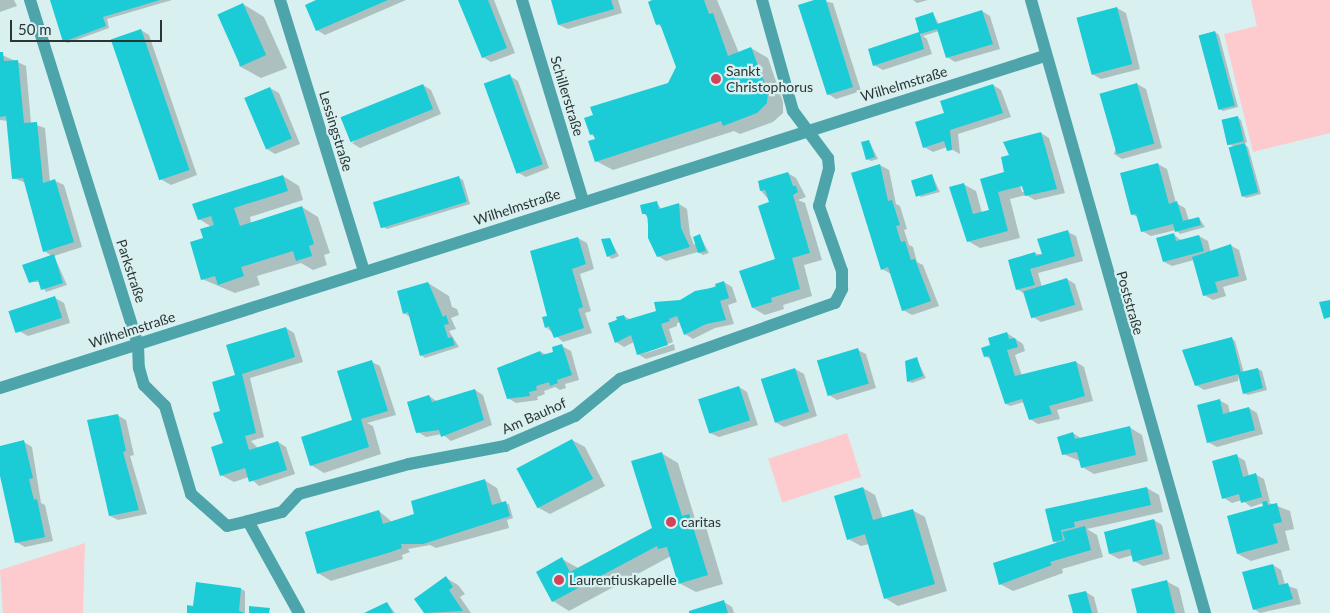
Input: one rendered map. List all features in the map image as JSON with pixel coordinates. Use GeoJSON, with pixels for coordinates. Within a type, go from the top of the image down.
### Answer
{"type":"FeatureCollection","features":[{"type":"Feature","properties":{"kind":"street","name":"Parkstraße"},"geometry":{"type":"LineString","coordinates":[[30,0],[138,344],[139,368],[144,385],[166,406],[191,494],[227,526],[248,521]]}},
{"type":"Feature","properties":{"kind":"street","name":"Lessingstraße"},"geometry":{"type":"LineString","coordinates":[[280,0],[364,271]]}},
{"type":"Feature","properties":{"kind":"street","name":"Schillerstraße"},"geometry":{"type":"LineString","coordinates":[[522,0],[583,201]]}},
{"type":"Feature","properties":{"kind":"street"},"geometry":{"type":"LineString","coordinates":[[762,0],[793,111],[804,130]]}},
{"type":"Feature","properties":{"kind":"street","name":"Poststraße"},"geometry":{"type":"LineString","coordinates":[[1031,0],[1045,56],[1205,613]]}},
{"type":"Feature","properties":{"kind":"street","name":"Wilhelmstraße"},"geometry":{"type":"LineString","coordinates":[[0,388],[804,130],[1045,56]]}},
{"type":"Feature","properties":{"kind":"street","name":"Am Bauhof"},"geometry":{"type":"LineString","coordinates":[[248,521],[282,512],[299,494],[409,464],[505,446],[575,416],[620,379],[823,310],[835,303],[842,289],[842,271],[819,206],[829,169],[828,158],[804,130]]}},
{"type":"Feature","properties":{"kind":"street"},"geometry":{"type":"LineString","coordinates":[[248,521],[299,613]]}},
{"type":"Feature","properties":{"kind":"shaded area"},"geometry":{"type":"Polygon","coordinates":[[[1251,0],[1330,0],[1330,133],[1253,152],[1224,34],[1257,26],[1251,0]]]}},
{"type":"Feature","properties":{"kind":"shaded area"},"geometry":{"type":"Polygon","coordinates":[[[847,433],[861,477],[782,502],[768,459],[847,433]]]}},
{"type":"Feature","properties":{"kind":"shaded area"},"geometry":{"type":"Polygon","coordinates":[[[85,543],[83,613],[3,613],[0,570],[85,543]]]}},
{"type":"Feature","properties":{"kind":"building"},"geometry":{"type":"Polygon","coordinates":[[[50,0],[160,0],[103,17],[106,26],[63,42],[50,0]]]}},
{"type":"Feature","properties":{"kind":"building"},"geometry":{"type":"Polygon","coordinates":[[[316,0],[388,0],[316,31],[305,5],[316,0]]]}},
{"type":"Feature","properties":{"kind":"building"},"geometry":{"type":"Polygon","coordinates":[[[458,0],[488,0],[507,48],[482,58],[458,0]]]}},
{"type":"Feature","properties":{"kind":"building"},"geometry":{"type":"Polygon","coordinates":[[[551,0],[611,0],[614,9],[558,25],[551,0]]]}},
{"type":"Feature","properties":{"kind":"building","name":"Sankt Christophorus"},"geometry":{"type":"Polygon","coordinates":[[[652,0],[704,0],[709,14],[713,13],[728,56],[751,47],[768,92],[767,103],[757,113],[723,126],[721,121],[595,162],[588,141],[595,139],[593,134],[590,135],[584,118],[593,115],[590,107],[668,83],[676,67],[660,24],[656,25],[648,2],[652,0]]]}},
{"type":"Feature","properties":{"kind":"building"},"geometry":{"type":"Polygon","coordinates":[[[814,0],[826,0],[853,87],[827,95],[798,5],[814,0]]]}},
{"type":"Feature","properties":{"kind":"building"},"geometry":{"type":"Polygon","coordinates":[[[243,3],[266,55],[241,66],[217,14],[243,3]]]}},
{"type":"Feature","properties":{"kind":"building"},"geometry":{"type":"Polygon","coordinates":[[[1117,7],[1132,64],[1092,75],[1076,18],[1117,7]]]}},
{"type":"Feature","properties":{"kind":"building"},"geometry":{"type":"Polygon","coordinates":[[[982,10],[993,44],[946,58],[937,29],[920,34],[924,49],[873,66],[868,49],[919,32],[915,18],[933,12],[937,24],[982,10]]]}},
{"type":"Feature","properties":{"kind":"building"},"geometry":{"type":"Polygon","coordinates":[[[141,29],[190,170],[159,180],[111,39],[141,29]]]}},
{"type":"Feature","properties":{"kind":"building"},"geometry":{"type":"Polygon","coordinates":[[[1215,31],[1235,105],[1219,110],[1199,35],[1215,31]]]}},
{"type":"Feature","properties":{"kind":"building"},"geometry":{"type":"Polygon","coordinates":[[[0,52],[3,52],[4,61],[18,60],[24,123],[37,122],[43,183],[55,179],[74,242],[43,252],[23,178],[12,179],[6,116],[0,117],[0,52]]]}},
{"type":"Feature","properties":{"kind":"building"},"geometry":{"type":"Polygon","coordinates":[[[510,74],[543,164],[517,174],[484,84],[510,74]]]}},
{"type":"Feature","properties":{"kind":"building"},"geometry":{"type":"Polygon","coordinates":[[[1137,83],[1154,144],[1117,154],[1100,94],[1137,83]]]}},
{"type":"Feature","properties":{"kind":"building"},"geometry":{"type":"Polygon","coordinates":[[[423,84],[433,109],[351,142],[340,117],[423,84]]]}},
{"type":"Feature","properties":{"kind":"building"},"geometry":{"type":"Polygon","coordinates":[[[993,84],[1003,113],[950,130],[952,150],[947,151],[944,141],[923,148],[915,122],[944,113],[940,101],[993,84]]]}},
{"type":"Feature","properties":{"kind":"building"},"geometry":{"type":"Polygon","coordinates":[[[270,87],[292,139],[266,149],[244,98],[270,87]]]}},
{"type":"Feature","properties":{"kind":"building"},"geometry":{"type":"Polygon","coordinates":[[[1238,116],[1244,141],[1227,145],[1221,120],[1238,116]]]}},
{"type":"Feature","properties":{"kind":"building"},"geometry":{"type":"Polygon","coordinates":[[[1041,132],[1057,189],[1025,196],[1022,186],[998,192],[1008,231],[967,242],[949,187],[964,183],[973,214],[989,210],[980,179],[1004,172],[1001,157],[1009,155],[1003,142],[1041,132]]]}},
{"type":"Feature","properties":{"kind":"building"},"geometry":{"type":"Polygon","coordinates":[[[869,140],[875,157],[866,160],[861,142],[869,140]]]}},
{"type":"Feature","properties":{"kind":"building"},"geometry":{"type":"Polygon","coordinates":[[[1245,143],[1258,192],[1242,197],[1229,147],[1245,143]]]}},
{"type":"Feature","properties":{"kind":"building"},"geometry":{"type":"Polygon","coordinates":[[[1158,163],[1169,204],[1177,201],[1183,221],[1199,217],[1201,225],[1175,232],[1173,224],[1141,232],[1136,214],[1131,215],[1120,173],[1158,163]]]}},
{"type":"Feature","properties":{"kind":"building"},"geometry":{"type":"Polygon","coordinates":[[[880,164],[888,201],[892,200],[900,225],[896,226],[901,242],[905,241],[911,260],[915,259],[931,301],[902,311],[888,267],[881,270],[851,173],[880,164]]]}},
{"type":"Feature","properties":{"kind":"building"},"geometry":{"type":"Polygon","coordinates":[[[788,172],[793,186],[796,186],[798,192],[793,195],[810,253],[792,258],[800,289],[771,298],[772,302],[752,308],[739,271],[775,259],[758,206],[769,202],[765,190],[760,191],[758,181],[788,172]]]}},
{"type":"Feature","properties":{"kind":"building"},"geometry":{"type":"Polygon","coordinates":[[[932,174],[937,190],[916,197],[911,180],[932,174]]]}},
{"type":"Feature","properties":{"kind":"building"},"geometry":{"type":"Polygon","coordinates":[[[283,175],[288,191],[234,208],[240,226],[302,206],[314,244],[309,246],[312,256],[296,261],[293,251],[241,267],[244,276],[218,285],[215,276],[201,280],[190,242],[203,238],[200,229],[214,225],[211,216],[198,220],[192,204],[283,175]]]}},
{"type":"Feature","properties":{"kind":"building"},"geometry":{"type":"Polygon","coordinates":[[[459,176],[467,202],[381,228],[373,202],[459,176]]]}},
{"type":"Feature","properties":{"kind":"building"},"geometry":{"type":"Polygon","coordinates":[[[657,201],[659,209],[679,203],[681,228],[690,247],[657,257],[648,238],[648,219],[646,214],[642,214],[640,205],[657,201]]]}},
{"type":"Feature","properties":{"kind":"building"},"geometry":{"type":"Polygon","coordinates":[[[1068,230],[1075,256],[1030,269],[1035,285],[1016,290],[1008,260],[1035,252],[1036,256],[1042,254],[1037,239],[1068,230]]]}},
{"type":"Feature","properties":{"kind":"building"},"geometry":{"type":"Polygon","coordinates":[[[1174,233],[1176,241],[1199,235],[1204,251],[1163,262],[1156,238],[1174,233]]]}},
{"type":"Feature","properties":{"kind":"building"},"geometry":{"type":"Polygon","coordinates":[[[700,234],[706,251],[698,253],[693,237],[700,234]]]}},
{"type":"Feature","properties":{"kind":"building"},"geometry":{"type":"Polygon","coordinates":[[[578,237],[586,264],[572,269],[583,307],[578,309],[584,328],[554,338],[549,326],[545,328],[542,317],[547,316],[530,251],[578,237]]]}},
{"type":"Feature","properties":{"kind":"building"},"geometry":{"type":"Polygon","coordinates":[[[610,238],[616,253],[607,257],[601,239],[610,238]]]}},
{"type":"Feature","properties":{"kind":"building"},"geometry":{"type":"Polygon","coordinates":[[[1231,244],[1239,276],[1215,282],[1218,292],[1203,296],[1192,257],[1231,244]]]}},
{"type":"Feature","properties":{"kind":"building"},"geometry":{"type":"Polygon","coordinates":[[[54,254],[63,283],[41,290],[38,280],[29,283],[22,265],[54,254]]]}},
{"type":"Feature","properties":{"kind":"building"},"geometry":{"type":"Polygon","coordinates":[[[1067,278],[1075,305],[1031,318],[1023,291],[1067,278]]]}},
{"type":"Feature","properties":{"kind":"building"},"geometry":{"type":"Polygon","coordinates":[[[724,281],[729,298],[720,301],[726,320],[706,324],[684,335],[677,316],[669,319],[670,321],[661,324],[668,345],[637,355],[631,335],[615,343],[608,323],[617,320],[616,317],[624,315],[626,320],[656,311],[654,302],[680,300],[695,291],[716,287],[715,284],[724,281]]]}},
{"type":"Feature","properties":{"kind":"building"},"geometry":{"type":"Polygon","coordinates":[[[428,282],[443,317],[446,315],[449,324],[444,325],[448,338],[452,337],[455,345],[420,356],[408,312],[403,314],[397,291],[428,282]]]}},
{"type":"Feature","properties":{"kind":"building"},"geometry":{"type":"Polygon","coordinates":[[[55,296],[62,318],[16,333],[8,311],[55,296]]]}},
{"type":"Feature","properties":{"kind":"building"},"geometry":{"type":"Polygon","coordinates":[[[1330,300],[1330,317],[1324,319],[1319,302],[1330,300]]]}},
{"type":"Feature","properties":{"kind":"building"},"geometry":{"type":"Polygon","coordinates":[[[286,327],[295,357],[242,374],[256,433],[245,436],[249,450],[278,441],[287,470],[249,482],[245,468],[220,476],[211,447],[223,443],[213,413],[220,411],[212,382],[235,375],[226,345],[286,327]]]}},
{"type":"Feature","properties":{"kind":"building"},"geometry":{"type":"Polygon","coordinates":[[[1007,332],[1009,339],[1015,338],[1018,347],[1007,350],[1015,376],[1076,361],[1085,396],[1049,406],[1052,414],[1029,420],[1022,399],[1005,404],[989,356],[984,357],[981,348],[990,345],[988,338],[1007,332]]]}},
{"type":"Feature","properties":{"kind":"building"},"geometry":{"type":"Polygon","coordinates":[[[1232,337],[1241,372],[1258,368],[1263,388],[1243,394],[1238,374],[1195,386],[1182,350],[1232,337]]]}},
{"type":"Feature","properties":{"kind":"building"},"geometry":{"type":"Polygon","coordinates":[[[562,344],[572,375],[557,380],[558,383],[550,386],[549,382],[536,386],[537,390],[529,392],[530,396],[507,399],[497,368],[540,351],[542,355],[553,352],[552,347],[562,344]]]}},
{"type":"Feature","properties":{"kind":"building"},"geometry":{"type":"Polygon","coordinates":[[[858,348],[869,383],[828,396],[817,361],[858,348]]]}},
{"type":"Feature","properties":{"kind":"building"},"geometry":{"type":"Polygon","coordinates":[[[917,357],[923,376],[907,382],[905,361],[917,357]]]}},
{"type":"Feature","properties":{"kind":"building"},"geometry":{"type":"Polygon","coordinates":[[[372,360],[388,411],[361,419],[369,447],[310,466],[301,437],[352,420],[337,371],[372,360]]]}},
{"type":"Feature","properties":{"kind":"building"},"geometry":{"type":"Polygon","coordinates":[[[795,368],[809,412],[775,423],[761,379],[795,368]]]}},
{"type":"Feature","properties":{"kind":"building"},"geometry":{"type":"Polygon","coordinates":[[[739,386],[750,420],[709,434],[698,399],[739,386]]]}},
{"type":"Feature","properties":{"kind":"building"},"geometry":{"type":"Polygon","coordinates":[[[475,389],[484,420],[441,437],[439,430],[416,433],[407,402],[429,395],[432,402],[475,389]]]}},
{"type":"Feature","properties":{"kind":"building"},"geometry":{"type":"Polygon","coordinates":[[[1220,399],[1223,414],[1249,407],[1255,430],[1207,443],[1197,405],[1220,399]]]}},
{"type":"Feature","properties":{"kind":"building"},"geometry":{"type":"Polygon","coordinates":[[[118,414],[126,451],[123,452],[139,510],[109,516],[87,420],[118,414]]]}},
{"type":"Feature","properties":{"kind":"building"},"geometry":{"type":"Polygon","coordinates":[[[1130,426],[1136,455],[1081,468],[1077,452],[1062,455],[1057,437],[1073,432],[1075,439],[1130,426]]]}},
{"type":"Feature","properties":{"kind":"building"},"geometry":{"type":"Polygon","coordinates":[[[572,439],[593,479],[538,508],[516,469],[572,439]]]}},
{"type":"Feature","properties":{"kind":"building"},"geometry":{"type":"Polygon","coordinates":[[[24,440],[33,478],[29,479],[34,500],[37,499],[45,537],[15,543],[0,476],[0,446],[24,440]]]}},
{"type":"Feature","properties":{"kind":"building","name":"caritas"},"geometry":{"type":"Polygon","coordinates":[[[662,452],[682,516],[689,514],[708,575],[678,584],[667,547],[658,549],[657,546],[552,602],[536,572],[562,557],[570,572],[652,528],[631,461],[662,452]]]}},
{"type":"Feature","properties":{"kind":"building"},"geometry":{"type":"Polygon","coordinates":[[[1237,454],[1243,477],[1256,473],[1262,497],[1241,503],[1239,494],[1222,499],[1212,461],[1237,454]]]}},
{"type":"Feature","properties":{"kind":"building"},"geometry":{"type":"Polygon","coordinates":[[[485,479],[492,505],[506,501],[510,516],[423,544],[401,544],[402,548],[391,552],[317,574],[305,532],[379,510],[383,524],[414,514],[411,501],[485,479]]]}},
{"type":"Feature","properties":{"kind":"building"},"geometry":{"type":"Polygon","coordinates":[[[863,487],[873,520],[913,509],[935,584],[884,599],[865,534],[847,540],[834,496],[863,487]]]}},
{"type":"Feature","properties":{"kind":"building"},"geometry":{"type":"Polygon","coordinates":[[[1147,487],[1151,505],[1074,522],[1075,527],[1061,530],[1063,540],[1053,542],[1045,509],[1147,487]]]}},
{"type":"Feature","properties":{"kind":"building"},"geometry":{"type":"Polygon","coordinates":[[[1267,501],[1268,505],[1277,503],[1282,522],[1273,524],[1278,543],[1237,554],[1227,516],[1263,506],[1262,502],[1267,501]]]}},
{"type":"Feature","properties":{"kind":"building"},"geometry":{"type":"Polygon","coordinates":[[[1154,519],[1163,554],[1133,562],[1130,549],[1109,554],[1104,532],[1154,519]]]}},
{"type":"Feature","properties":{"kind":"building"},"geometry":{"type":"Polygon","coordinates":[[[1085,526],[1091,550],[1050,562],[1052,565],[999,585],[993,563],[1065,540],[1062,532],[1085,526]]]}},
{"type":"Feature","properties":{"kind":"building"},"geometry":{"type":"Polygon","coordinates":[[[1273,564],[1279,585],[1288,583],[1293,599],[1253,610],[1242,572],[1273,564]]]}},
{"type":"Feature","properties":{"kind":"building"},"geometry":{"type":"Polygon","coordinates":[[[446,576],[453,587],[449,590],[463,611],[424,613],[414,599],[446,576]]]}},
{"type":"Feature","properties":{"kind":"building"},"geometry":{"type":"Polygon","coordinates":[[[1167,580],[1175,613],[1137,613],[1131,589],[1167,580]]]}},
{"type":"Feature","properties":{"kind":"building"},"geometry":{"type":"Polygon","coordinates":[[[196,582],[241,588],[239,611],[245,613],[187,613],[187,605],[193,606],[196,582]]]}},
{"type":"Feature","properties":{"kind":"building"},"geometry":{"type":"Polygon","coordinates":[[[1086,591],[1092,613],[1073,613],[1068,595],[1086,591]]]}},
{"type":"Feature","properties":{"kind":"building"},"geometry":{"type":"Polygon","coordinates":[[[724,600],[728,613],[689,613],[689,611],[724,600]]]}},
{"type":"Feature","properties":{"kind":"building"},"geometry":{"type":"Polygon","coordinates":[[[387,602],[393,613],[364,613],[387,602]]]}},
{"type":"Feature","properties":{"kind":"building"},"geometry":{"type":"Polygon","coordinates":[[[249,606],[270,608],[269,613],[249,613],[249,606]]]}},
{"type":"Feature","properties":{"kind":"place","name":"Sankt Christophorus"},"geometry":{"type":"Point","coordinates":[716,79]}},
{"type":"Feature","properties":{"kind":"place","name":"caritas"},"geometry":{"type":"Point","coordinates":[671,522]}},
{"type":"Feature","properties":{"kind":"place","name":"Laurentiuskapelle"},"geometry":{"type":"Point","coordinates":[559,580]}}]}
